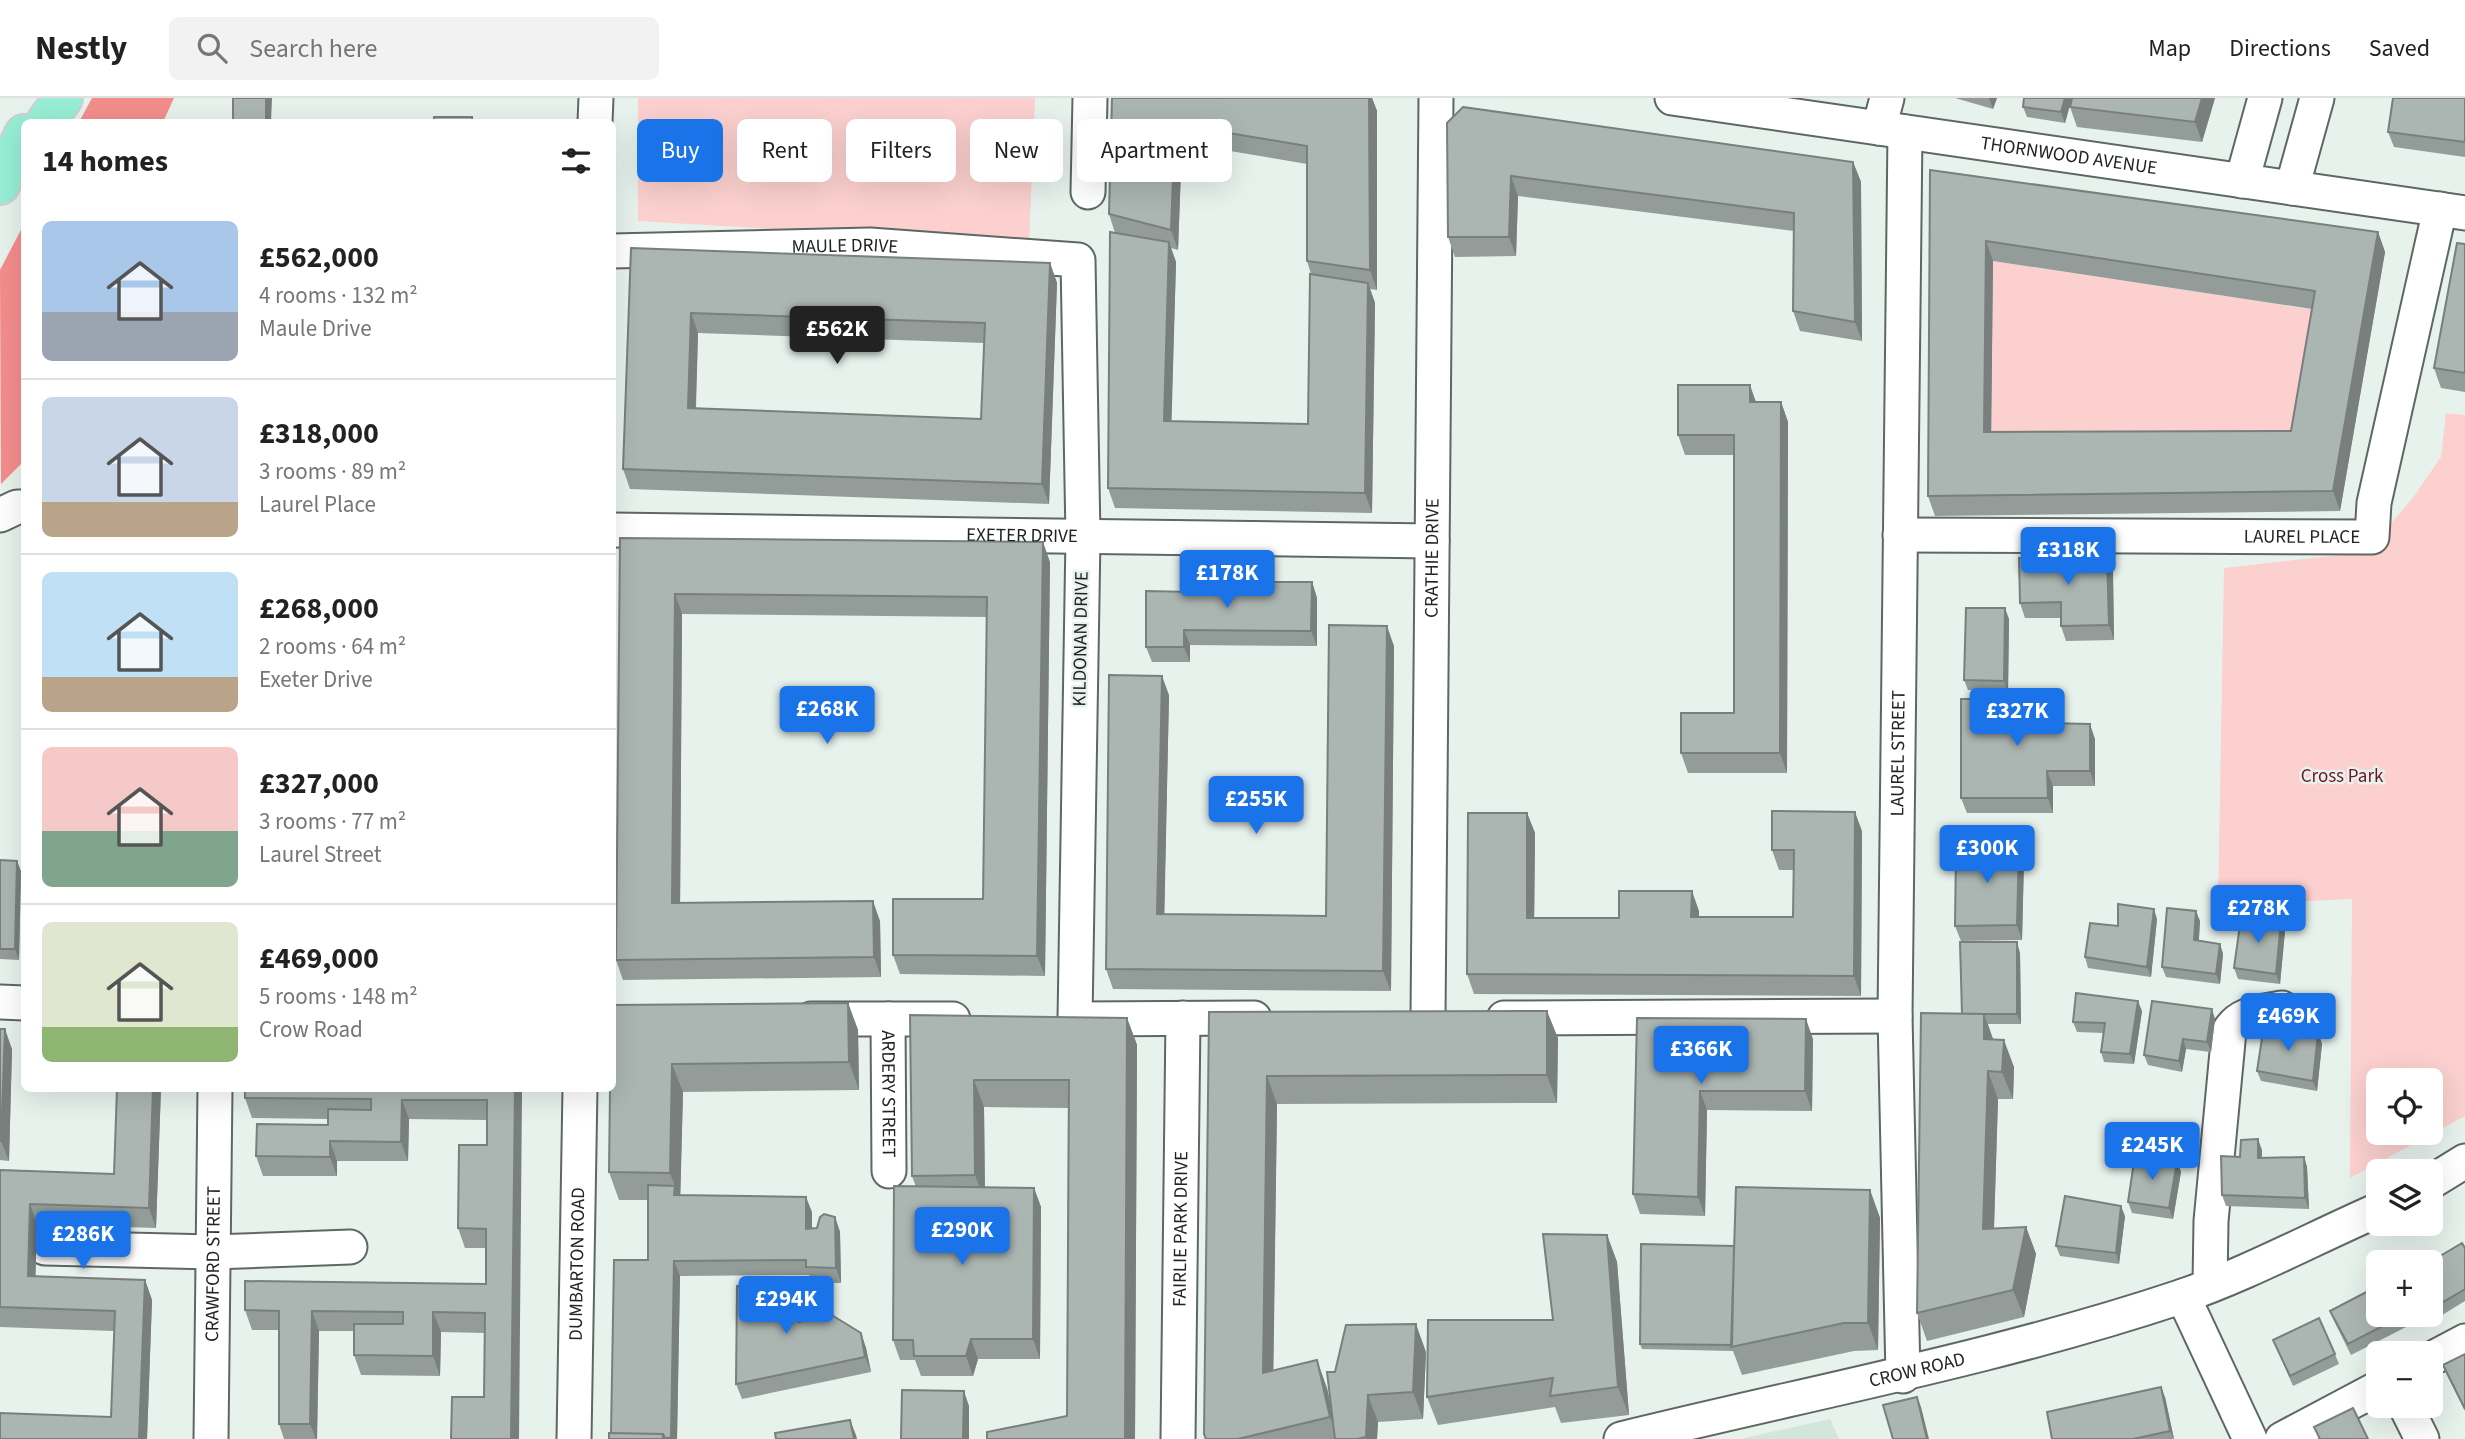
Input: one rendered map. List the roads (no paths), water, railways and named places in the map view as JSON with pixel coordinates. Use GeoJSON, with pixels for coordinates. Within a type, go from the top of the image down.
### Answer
{"type":"FeatureCollection","features":[{"type":"Feature","properties":{"kind":"main road"},"geometry":{"type":"LineString","coordinates":[[32,119],[42,98]]}},
{"type":"Feature","properties":{"kind":"main road"},"geometry":{"type":"LineString","coordinates":[[48,119],[62,98]]}},
{"type":"Feature","properties":{"kind":"main road"},"geometry":{"type":"LineString","coordinates":[[0,187],[21,141]]}},
{"type":"Feature","properties":{"kind":"main road"},"geometry":{"type":"LineString","coordinates":[[0,187],[21,157]]}},
{"type":"Feature","properties":{"kind":"street"},"geometry":{"type":"LineString","coordinates":[[595,119],[596,98]]}},
{"type":"Feature","properties":{"kind":"street"},"geometry":{"type":"LineString","coordinates":[[1088,192],[1090,98]]}},
{"type":"Feature","properties":{"kind":"street","name":"CRATHIE DRIVE"},"geometry":{"type":"LineString","coordinates":[[1436,98],[1432,541],[1414,1018],[1895,1016]]}},
{"type":"Feature","properties":{"kind":"street","name":"THORNWOOD AVENUE"},"geometry":{"type":"LineString","coordinates":[[1672,98],[1824,109],[2242,181],[2453,211]]}},
{"type":"Feature","properties":{"kind":"street"},"geometry":{"type":"LineString","coordinates":[[2242,181],[2265,98]]}},
{"type":"Feature","properties":{"kind":"street"},"geometry":{"type":"LineString","coordinates":[[2292,188],[2317,98]]}},
{"type":"Feature","properties":{"kind":"street","name":"LAUREL STREET"},"geometry":{"type":"LineString","coordinates":[[1891,119],[1900,535],[1895,1016],[1903,1376]]}},
{"type":"Feature","properties":{"kind":"street","name":"LAUREL PLACE"},"geometry":{"type":"LineString","coordinates":[[1900,535],[2372,537],[2374,503],[2453,211]]}},
{"type":"Feature","properties":{"kind":"street","name":"MAULE DRIVE"},"geometry":{"type":"LineString","coordinates":[[616,251],[870,245],[1078,260]]}},
{"type":"Feature","properties":{"kind":"street","name":"KILDONAN DRIVE"},"geometry":{"type":"LineString","coordinates":[[1078,260],[1083,537],[1062,1019],[1183,1018]]}},
{"type":"Feature","properties":{"kind":"street"},"geometry":{"type":"LineString","coordinates":[[0,515],[21,507]]}},
{"type":"Feature","properties":{"kind":"street","name":"EXETER DRIVE"},"geometry":{"type":"LineString","coordinates":[[616,530],[1432,541]]}},
{"type":"Feature","properties":{"kind":"street"},"geometry":{"type":"LineString","coordinates":[[0,1002],[21,1003]]}},
{"type":"Feature","properties":{"kind":"street"},"geometry":{"type":"LineString","coordinates":[[2249,1439],[2196,1290],[2211,1221],[2229,1031],[2235,1021],[2250,1014],[2282,1008]]}},
{"type":"Feature","properties":{"kind":"street"},"geometry":{"type":"LineString","coordinates":[[1183,1018],[1292,1018]]}},
{"type":"Feature","properties":{"kind":"street","name":"FAIRLIE PARK DRIVE"},"geometry":{"type":"LineString","coordinates":[[1178,1439],[1183,1018]]}},
{"type":"Feature","properties":{"kind":"street","name":"ARDERY STREET"},"geometry":{"type":"LineString","coordinates":[[888,1019],[889,1171]]}},
{"type":"Feature","properties":{"kind":"street"},"geometry":{"type":"LineString","coordinates":[[780,1020],[982,1019]]}},
{"type":"Feature","properties":{"kind":"street","name":"CRAWFORD STREET"},"geometry":{"type":"LineString","coordinates":[[211,1439],[215,1092]]}},
{"type":"Feature","properties":{"kind":"street","name":"DUMBARTON ROAD"},"geometry":{"type":"LineString","coordinates":[[574,1439],[580,1092]]}},
{"type":"Feature","properties":{"kind":"street"},"geometry":{"type":"LineString","coordinates":[[2443,1175],[2465,1161]]}},
{"type":"Feature","properties":{"kind":"street","name":"CROW ROAD"},"geometry":{"type":"LineString","coordinates":[[1621,1439],[1903,1376],[2047,1339],[2196,1290],[2366,1215]]}},
{"type":"Feature","properties":{"kind":"street"},"geometry":{"type":"LineString","coordinates":[[45,1248],[213,1252],[350,1247]]}},
{"type":"Feature","properties":{"kind":"street"},"geometry":{"type":"LineString","coordinates":[[2443,1353],[2465,1341]]}},
{"type":"Feature","properties":{"kind":"street"},"geometry":{"type":"LineString","coordinates":[[2282,1439],[2366,1394]]}},
{"type":"Feature","properties":{"kind":"street"},"geometry":{"type":"LineString","coordinates":[[2412,1418],[2422,1439]]}},
{"type":"Feature","properties":{"kind":"park label","name":"Cross Park"},"geometry":{"type":"Point","coordinates":[2342,776]}}]}
